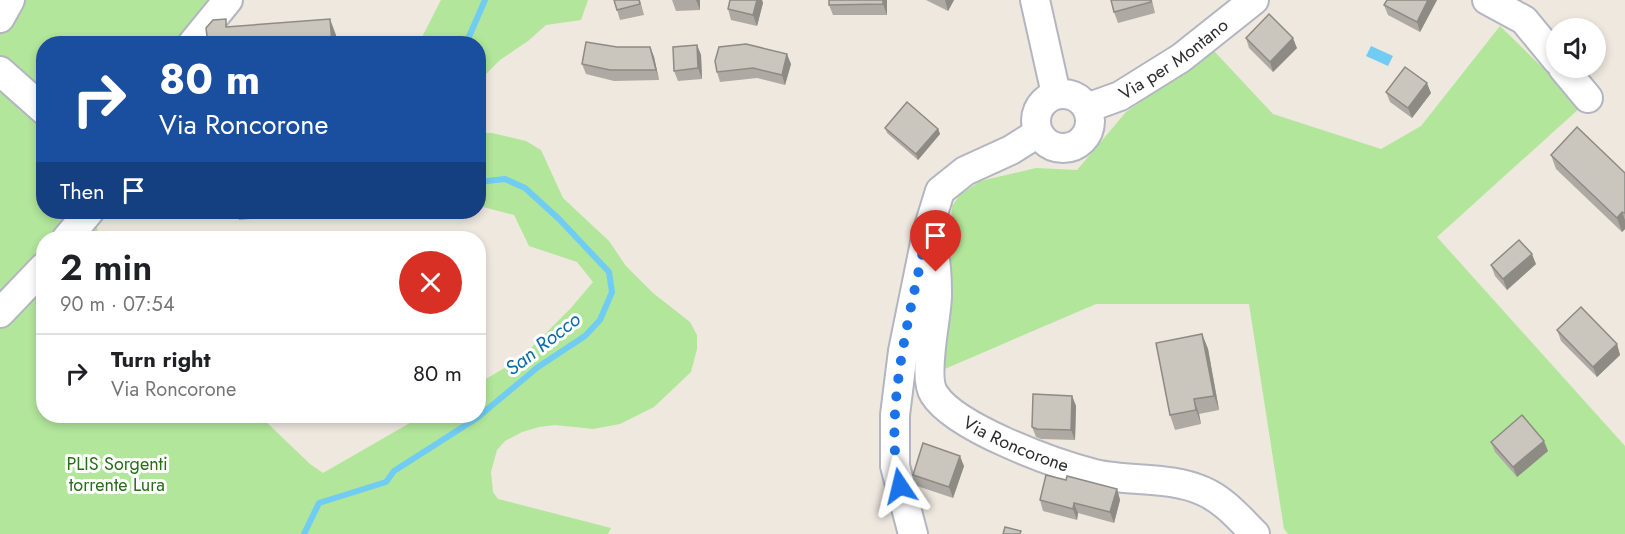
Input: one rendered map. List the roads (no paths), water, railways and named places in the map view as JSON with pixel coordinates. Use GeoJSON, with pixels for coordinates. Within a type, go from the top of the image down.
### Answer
{"type":"FeatureCollection","features":[{"type":"Feature","properties":{"kind":"street"},"geometry":{"type":"LineString","coordinates":[[0,18],[10,0]]}},
{"type":"Feature","properties":{"kind":"street"},"geometry":{"type":"LineString","coordinates":[[199,36],[228,0]]}},
{"type":"Feature","properties":{"kind":"street"},"geometry":{"type":"LineString","coordinates":[[1035,0],[1056,94]]}},
{"type":"Feature","properties":{"kind":"street","name":"Via per Montano"},"geometry":{"type":"LineString","coordinates":[[1087,108],[1120,96],[1181,58],[1254,0]]}},
{"type":"Feature","properties":{"kind":"street"},"geometry":{"type":"LineString","coordinates":[[1487,0],[1524,20],[1546,47]]}},
{"type":"Feature","properties":{"kind":"street"},"geometry":{"type":"LineString","coordinates":[[0,71],[36,103]]}},
{"type":"Feature","properties":{"kind":"street"},"geometry":{"type":"LineString","coordinates":[[1571,78],[1588,98]]}},
{"type":"Feature","properties":{"kind":"street"},"geometry":{"type":"LineString","coordinates":[[1056,94],[1068,94],[1079,99],[1087,108],[1090,120],[1088,132],[1080,142],[1070,147],[1057,148],[1046,143],[1038,133],[1035,122],[1038,110],[1045,100],[1056,94]]}},
{"type":"Feature","properties":{"kind":"street"},"geometry":{"type":"LineString","coordinates":[[913,534],[895,466],[895,415],[903,351],[927,232],[940,191],[965,171],[1011,150],[1038,133]]}},
{"type":"Feature","properties":{"kind":"street"},"geometry":{"type":"LineString","coordinates":[[73,231],[83,219]]}},
{"type":"Feature","properties":{"kind":"street","name":"Via Roncorone"},"geometry":{"type":"LineString","coordinates":[[927,232],[934,249],[938,296],[929,375],[934,394],[948,411],[981,431],[1041,456],[1095,474],[1181,484],[1202,490],[1218,499],[1255,534]]}},
{"type":"Feature","properties":{"kind":"street"},"geometry":{"type":"LineString","coordinates":[[0,313],[36,275]]}},
{"type":"Feature","properties":{"kind":"water"},"geometry":{"type":"Polygon","coordinates":[[[1371,46],[1393,56],[1388,66],[1366,56],[1371,46]]]}},
{"type":"Feature","properties":{"kind":"waterway","name":"San Rocco"},"geometry":{"type":"LineString","coordinates":[[469,36],[485,0]]}},
{"type":"Feature","properties":{"kind":"waterway","name":"San Rocco"},"geometry":{"type":"LineString","coordinates":[[486,181],[505,179],[525,188],[559,219],[609,272],[612,292],[600,320],[585,336],[538,367],[486,410]]}},
{"type":"Feature","properties":{"kind":"waterway","name":"San Rocco"},"geometry":{"type":"LineString","coordinates":[[304,534],[319,503],[386,482],[394,471],[469,423]]}},
{"type":"Feature","properties":{"kind":"park label","name":"PLIS Sorgenti torrente Lura"},"geometry":{"type":"Point","coordinates":[117,474]}}]}
